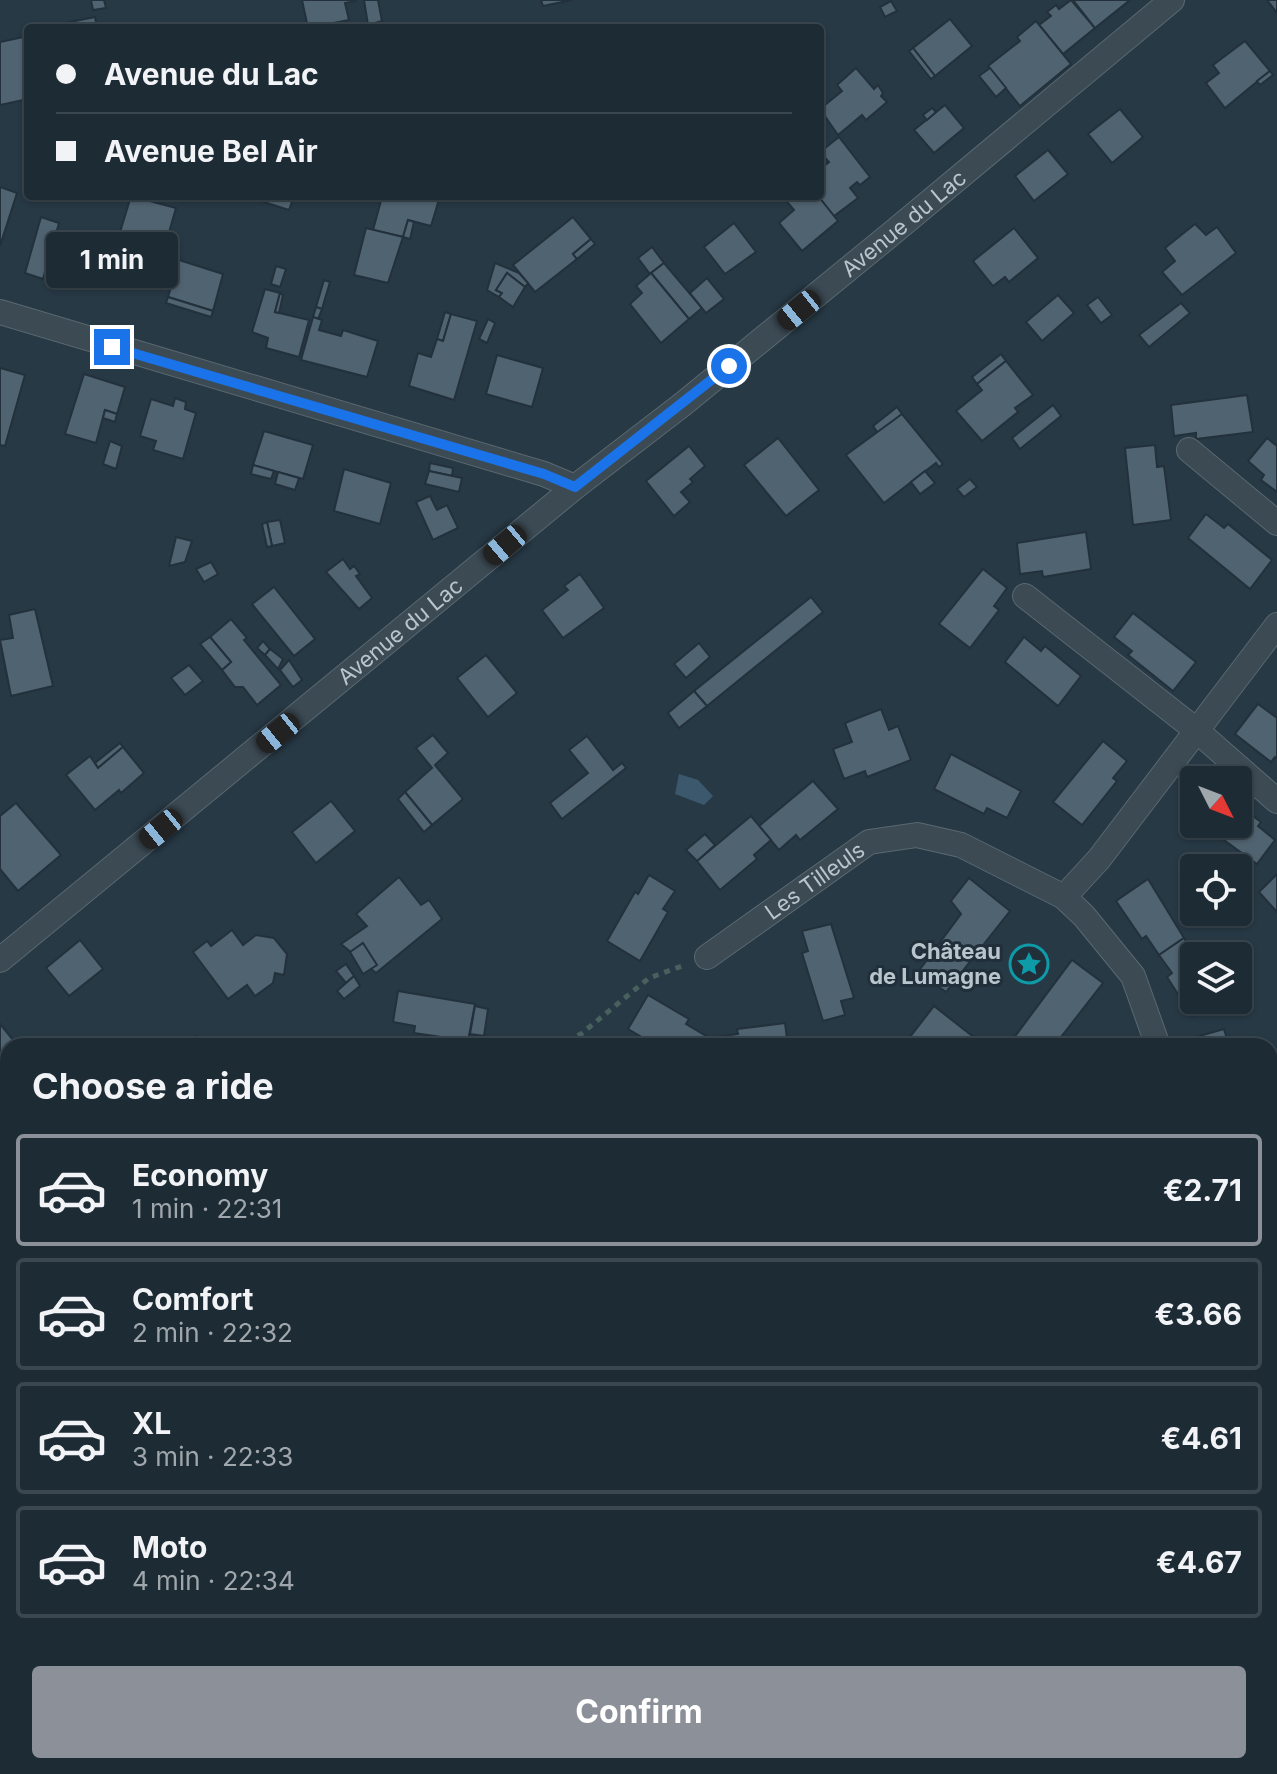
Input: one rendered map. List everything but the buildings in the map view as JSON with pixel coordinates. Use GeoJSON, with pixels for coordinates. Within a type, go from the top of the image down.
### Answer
{"type":"FeatureCollection","features":[{"type":"Feature","properties":{"kind":"street","name":"Avenue du Lac"},"geometry":{"type":"LineString","coordinates":[[0,960],[575,487],[708,384],[1172,0]]}},
{"type":"Feature","properties":{"kind":"street"},"geometry":{"type":"LineString","coordinates":[[0,312],[544,474],[575,487]]}},
{"type":"Feature","properties":{"kind":"street"},"geometry":{"type":"LineString","coordinates":[[1189,450],[1277,523]]}},
{"type":"Feature","properties":{"kind":"street"},"geometry":{"type":"LineString","coordinates":[[1025,596],[1196,730],[1277,801]]}},
{"type":"Feature","properties":{"kind":"street"},"geometry":{"type":"LineString","coordinates":[[1064,897],[1099,859],[1277,625]]}},
{"type":"Feature","properties":{"kind":"street","name":"Les Tilleuls"},"geometry":{"type":"LineString","coordinates":[[707,957],[869,842],[917,835],[961,845],[1064,897],[1084,916],[1133,976],[1155,1038]]}},
{"type":"Feature","properties":{"kind":"path"},"geometry":{"type":"LineString","coordinates":[[573,1038],[649,978],[707,957]]}},
{"type":"Feature","properties":{"kind":"water"},"geometry":{"type":"Polygon","coordinates":[[[679,774],[698,780],[713,796],[704,805],[675,794],[679,774]]]}},
{"type":"Feature","properties":{"kind":"place","name":"Château de Lumagne"},"geometry":{"type":"Point","coordinates":[1029,964]}},
{"type":"Feature","properties":{"kind":"route"},"geometry":{"type":"LineString","coordinates":[[112,347],[544,474],[575,487],[729,366]]}}]}
